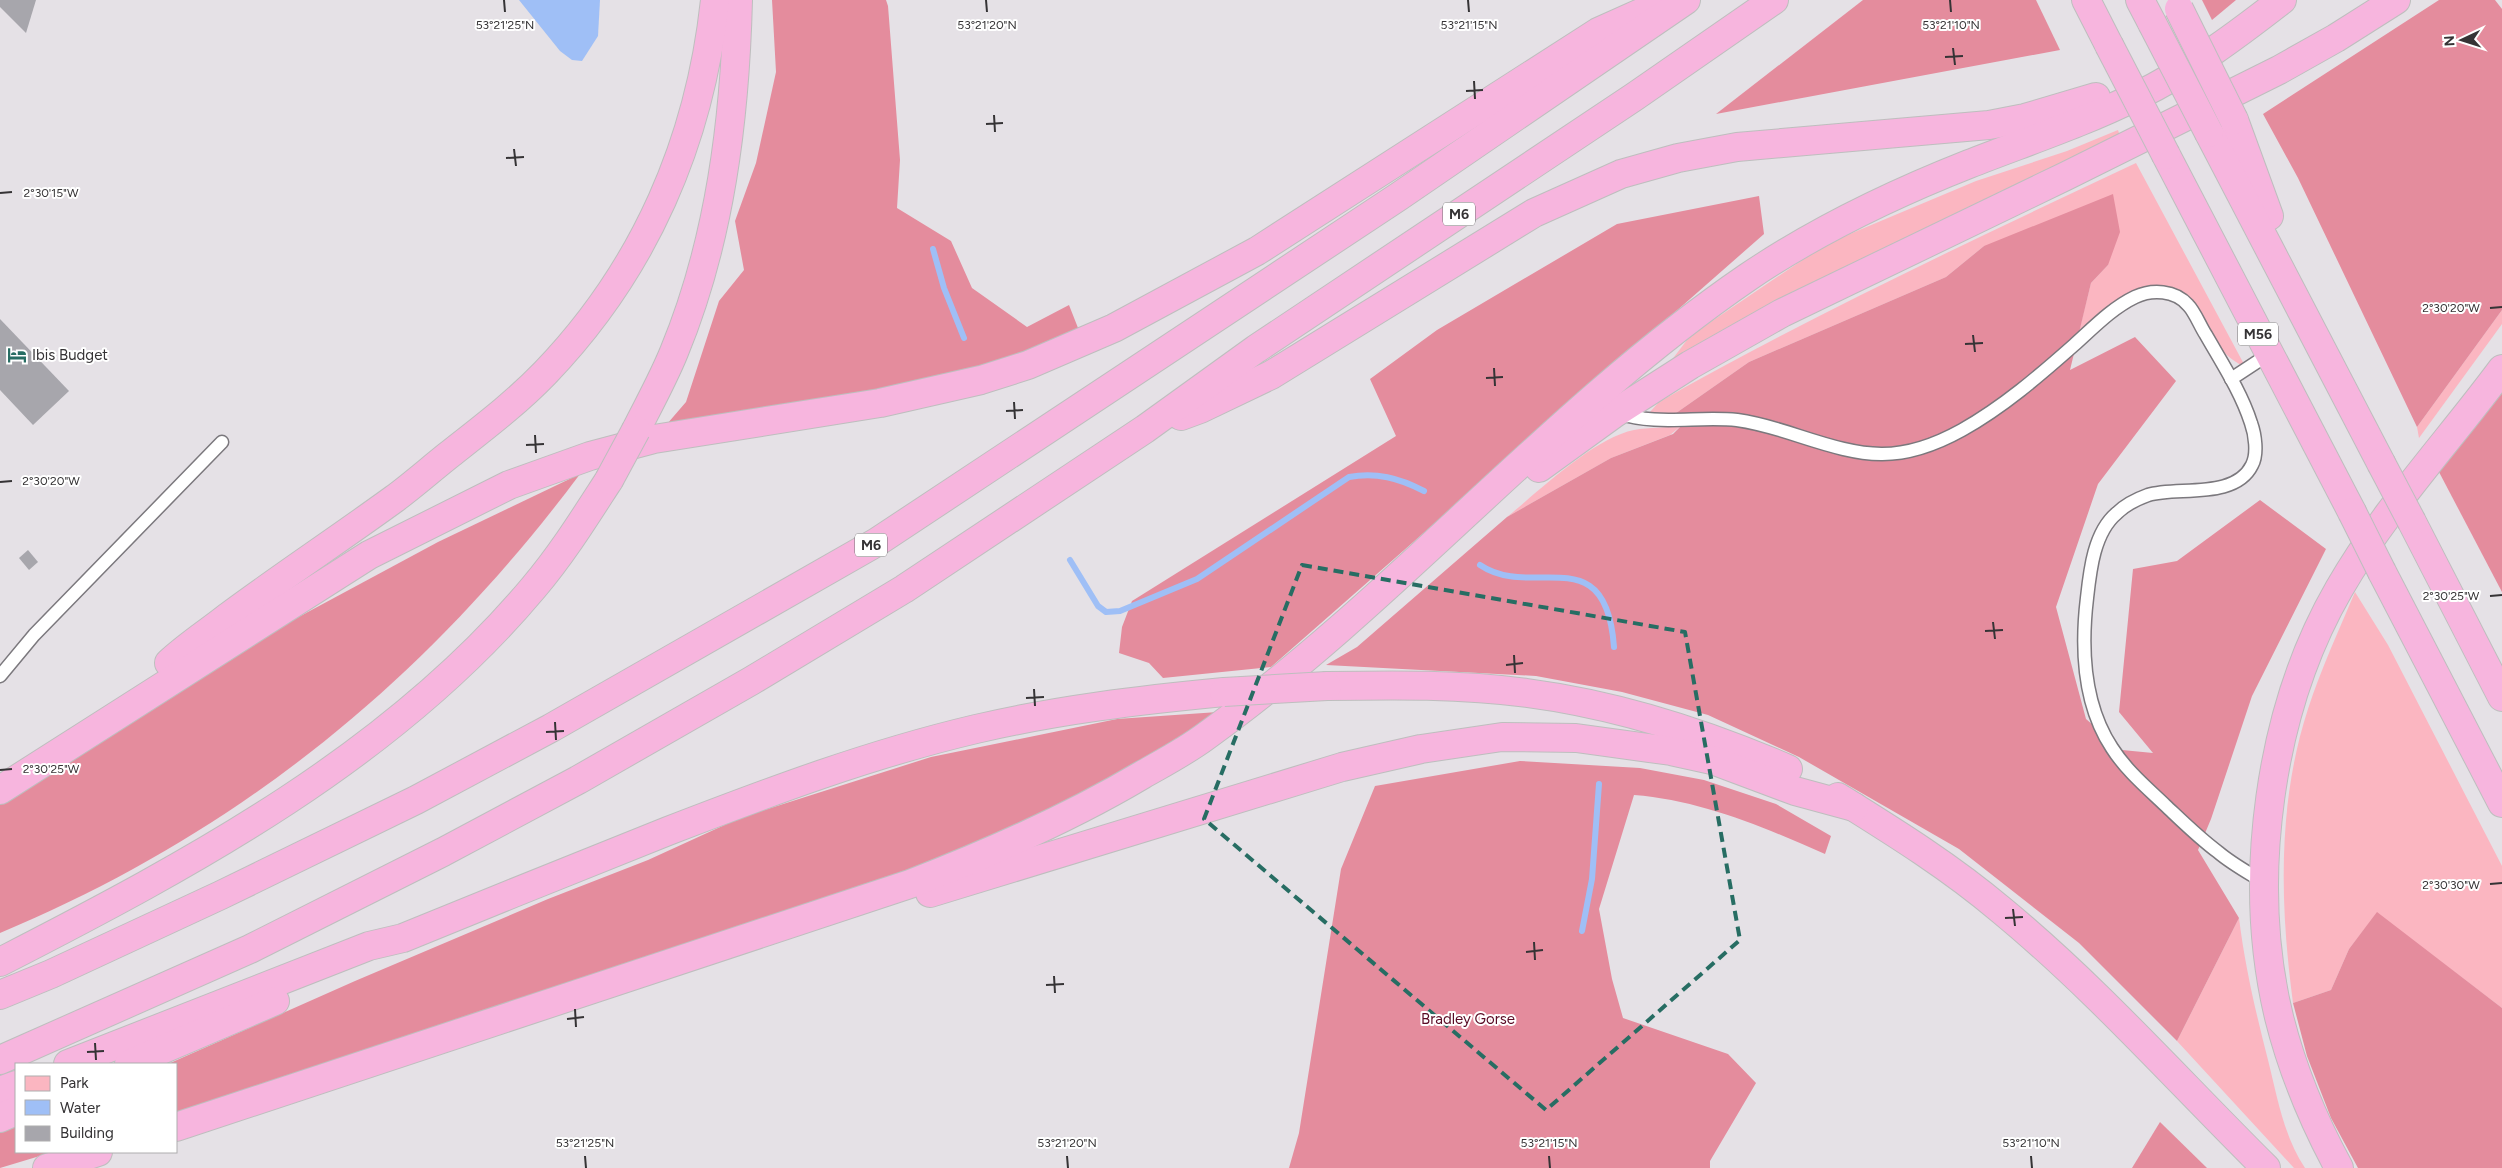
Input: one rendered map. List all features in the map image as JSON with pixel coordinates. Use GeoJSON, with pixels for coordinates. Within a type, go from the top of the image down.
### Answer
{"type":"FeatureCollection","features":[{"type":"Feature","properties":{"kind":"highway"},"geometry":{"type":"LineString","coordinates":[[95,729],[176,656],[296,567],[395,498],[490,424],[544,374],[565,351],[612,289],[635,254],[656,217],[673,178],[703,79],[715,0]]}},
{"type":"Feature","properties":{"kind":"highway"},"geometry":{"type":"LineString","coordinates":[[0,962],[236,833],[313,784],[374,740],[437,687],[475,650],[533,588],[569,542],[609,480],[636,430],[674,351],[699,278],[710,237],[728,137],[734,81],[738,0]]}},
{"type":"Feature","properties":{"kind":"highway"},"geometry":{"type":"LineString","coordinates":[[0,790],[369,555],[518,482],[590,456],[654,439],[880,402],[980,380],[1028,365],[1114,328],[1257,250],[1598,32],[1669,0]]}},
{"type":"Feature","properties":{"kind":"highway","name":"M6"},"geometry":{"type":"LineString","coordinates":[[0,995],[220,895],[416,800],[559,723],[877,542],[1398,197],[1686,0]]}},
{"type":"Feature","properties":{"kind":"highway","name":"M6"},"geometry":{"type":"LineString","coordinates":[[0,1060],[250,949],[443,852],[578,780],[751,681],[904,589],[1145,429],[1256,349],[1634,97],[1774,0]]}},
{"type":"Feature","properties":{"kind":"highway","name":"M56"},"geometry":{"type":"LineString","coordinates":[[2086,0],[2502,804]]}},
{"type":"Feature","properties":{"kind":"highway"},"geometry":{"type":"LineString","coordinates":[[178,1126],[910,884],[974,859],[1058,822],[1100,800],[1201,740],[1338,632],[1602,389],[1704,308],[1753,274],[1842,222],[1909,190],[2082,121],[2139,95],[2168,79],[2240,31],[2282,0]]}},
{"type":"Feature","properties":{"kind":"highway"},"geometry":{"type":"LineString","coordinates":[[1418,559],[1615,412],[1690,365],[1782,313],[2066,176],[2279,70],[2336,38],[2396,0]]}},
{"type":"Feature","properties":{"kind":"highway"},"geometry":{"type":"LineString","coordinates":[[2177,5],[2234,120],[2307,321]]}},
{"type":"Feature","properties":{"kind":"highway"},"geometry":{"type":"LineString","coordinates":[[2146,12],[2502,697]]}},
{"type":"Feature","properties":{"kind":"highway"},"geometry":{"type":"LineString","coordinates":[[1145,429],[1200,409],[1271,375],[1446,264],[1534,212],[1621,174],[1678,158],[1737,147],[1942,130],[2025,118],[2080,103],[2165,69],[2240,31]]}},
{"type":"Feature","properties":{"kind":"highway"},"geometry":{"type":"LineString","coordinates":[[2339,1168],[2304,1093],[2279,1015],[2269,953],[2265,883],[2269,808],[2278,755],[2294,692],[2316,635],[2339,588],[2382,525],[2502,369]]}},
{"type":"Feature","properties":{"kind":"highway"},"geometry":{"type":"LineString","coordinates":[[71,1063],[369,946],[403,938],[748,800],[899,749],[1033,716],[1138,700],[1224,692],[1327,686],[1455,687],[1527,693],[1594,704],[1654,719],[1750,752],[1802,775],[1928,853],[2001,909],[2084,983],[2266,1168]]}},
{"type":"Feature","properties":{"kind":"highway"},"geometry":{"type":"LineString","coordinates":[[767,932],[918,897],[1342,767],[1412,750],[1470,741],[1502,738],[1576,738],[1671,751],[1712,760],[1795,791],[1854,807]]}},
{"type":"Feature","properties":{"kind":"highway"},"geometry":{"type":"LineString","coordinates":[[131,1063],[386,952],[403,938]]}},
{"type":"Feature","properties":{"kind":"highway"},"geometry":{"type":"LineString","coordinates":[[0,1091],[15,1085]]}},
{"type":"Feature","properties":{"kind":"highway"},"geometry":{"type":"LineString","coordinates":[[0,1118],[15,1111]]}},
{"type":"Feature","properties":{"kind":"highway"},"geometry":{"type":"LineString","coordinates":[[47,1168],[95,1153]]}},
{"type":"Feature","properties":{"kind":"lane"},"geometry":{"type":"LineString","coordinates":[[1615,412],[1636,420],[1715,419],[1756,423],[1857,452],[1890,455],[1905,453],[1921,449],[1963,430],[2024,388],[2118,307],[2138,296],[2149,293],[2163,292],[2176,296],[2188,305],[2231,379],[2251,422],[2254,436],[2253,464],[2244,475],[2226,485],[2207,490],[2148,495],[2114,514],[2101,535],[2094,554],[2084,616],[2084,659],[2088,684],[2101,728],[2112,749],[2126,768],[2219,853],[2265,883]]}},
{"type":"Feature","properties":{"kind":"lane"},"geometry":{"type":"LineString","coordinates":[[2231,379],[2268,354]]}},
{"type":"Feature","properties":{"kind":"lane"},"geometry":{"type":"LineString","coordinates":[[0,676],[34,635],[222,442]]}},
{"type":"Feature","properties":{"kind":"highlighted area"},"geometry":{"type":"Polygon","coordinates":[[[1302,565],[1685,632],[1740,940],[1546,1110],[1204,819],[1302,565]]]}},
{"type":"Feature","properties":{"kind":"green space"},"geometry":{"type":"Polygon","coordinates":[[[772,0],[886,0],[900,160],[897,208],[951,241],[972,288],[1027,327],[1069,305],[1080,333],[970,372],[661,431],[686,402],[719,301],[744,270],[735,221],[756,163],[776,72],[772,0]]]}},
{"type":"Feature","properties":{"kind":"green space"},"geometry":{"type":"Polygon","coordinates":[[[1863,0],[2036,0],[2060,50],[1716,114],[1863,0]]]}},
{"type":"Feature","properties":{"kind":"green space"},"geometry":{"type":"Polygon","coordinates":[[[2202,0],[2236,0],[2212,20],[2202,0]]]}},
{"type":"Feature","properties":{"kind":"green space"},"geometry":{"type":"Polygon","coordinates":[[[2439,0],[2495,0],[2502,9],[2502,310],[2417,427],[2298,178],[2263,114],[2439,0]]]}},
{"type":"Feature","properties":{"kind":"green space"},"geometry":{"type":"Polygon","coordinates":[[[2118,130],[2120,136],[1675,363],[1671,361],[1690,336],[1826,244],[1976,181],[2067,151],[2118,130]]]}},
{"type":"Feature","properties":{"kind":"green space"},"geometry":{"type":"Polygon","coordinates":[[[2136,163],[2245,366],[2231,358],[2219,346],[2185,300],[2173,290],[2159,285],[2144,289],[2135,294],[2078,335],[2091,283],[2108,265],[1984,246],[1946,277],[1749,362],[1669,418],[1654,416],[1650,412],[1659,402],[1776,338],[1955,249],[2136,163]]]}},
{"type":"Feature","properties":{"kind":"green space"},"geometry":{"type":"Polygon","coordinates":[[[2113,194],[2120,232],[2108,265],[2091,283],[2070,370],[2135,337],[2176,381],[2098,484],[2056,607],[2086,719],[2122,750],[2153,753],[2119,712],[2133,569],[2177,561],[2260,500],[2326,549],[2252,696],[2211,819],[2198,850],[2239,918],[2177,1041],[2079,943],[1959,849],[1799,757],[1708,715],[1622,692],[1536,676],[1326,665],[1357,647],[1507,517],[1611,458],[1673,434],[1681,426],[1669,418],[1749,362],[1946,277],[1984,246],[2113,194]]]}},
{"type":"Feature","properties":{"kind":"green space"},"geometry":{"type":"Polygon","coordinates":[[[1759,196],[1764,234],[1271,667],[1163,678],[1149,663],[1119,653],[1122,627],[1132,601],[1396,436],[1370,379],[1437,330],[1617,224],[1759,196]]]}},
{"type":"Feature","properties":{"kind":"green space"},"geometry":{"type":"Polygon","coordinates":[[[2502,310],[2502,324],[2419,438],[2417,427],[2502,310]]]}},
{"type":"Feature","properties":{"kind":"green space"},"geometry":{"type":"Polygon","coordinates":[[[2502,382],[2502,592],[2439,472],[2502,382]]]}},
{"type":"Feature","properties":{"kind":"green space"},"geometry":{"type":"Polygon","coordinates":[[[1681,426],[1670,435],[1611,458],[1507,517],[1568,466],[1602,443],[1634,430],[1681,426]]]}},
{"type":"Feature","properties":{"kind":"green space"},"geometry":{"type":"Polygon","coordinates":[[[580,474],[521,549],[458,619],[392,683],[322,743],[248,798],[170,848],[87,893],[0,933],[0,801],[267,634],[438,542],[580,474]]]}},
{"type":"Feature","properties":{"kind":"green space"},"geometry":{"type":"Polygon","coordinates":[[[2355,592],[2388,645],[2502,866],[2502,1008],[2377,913],[2349,949],[2331,990],[2293,1003],[2284,892],[2286,818],[2291,781],[2308,709],[2324,664],[2355,592]]]}},
{"type":"Feature","properties":{"kind":"green space"},"geometry":{"type":"Polygon","coordinates":[[[1218,712],[1174,742],[1082,794],[930,865],[178,1111],[178,1063],[170,1063],[355,981],[548,899],[648,860],[742,817],[931,757],[1117,719],[1218,712]]]}},
{"type":"Feature","properties":{"kind":"green space","name":"Bradley Gorse"},"geometry":{"type":"Polygon","coordinates":[[[1520,761],[1640,768],[1704,780],[1776,804],[1831,836],[1825,854],[1731,816],[1683,803],[1634,795],[1599,909],[1612,979],[1623,1018],[1728,1054],[1756,1083],[1710,1161],[1710,1168],[1289,1168],[1299,1133],[1341,869],[1375,786],[1520,761]]]}},
{"type":"Feature","properties":{"kind":"green space"},"geometry":{"type":"Polygon","coordinates":[[[2377,912],[2502,1008],[2502,1168],[2358,1168],[2331,1118],[2307,1056],[2293,1003],[2331,990],[2349,949],[2377,912]]]}},
{"type":"Feature","properties":{"kind":"green space"},"geometry":{"type":"Polygon","coordinates":[[[2239,918],[2251,990],[2278,1102],[2286,1130],[2305,1168],[2294,1168],[2177,1041],[2239,918]]]}},
{"type":"Feature","properties":{"kind":"green space"},"geometry":{"type":"Polygon","coordinates":[[[2160,1122],[2207,1168],[2132,1168],[2160,1122]]]}},
{"type":"Feature","properties":{"kind":"green space"},"geometry":{"type":"Polygon","coordinates":[[[15,1127],[15,1153],[50,1153],[0,1168],[0,1133],[15,1127]]]}},
{"type":"Feature","properties":{"kind":"water"},"geometry":{"type":"Polygon","coordinates":[[[519,0],[600,0],[598,36],[582,61],[572,60],[560,51],[519,0]]]}},
{"type":"Feature","properties":{"kind":"building"},"geometry":{"type":"Polygon","coordinates":[[[0,0],[36,0],[26,33],[0,7],[0,0]]]}},
{"type":"Feature","properties":{"kind":"building","name":"Ibis Budget"},"geometry":{"type":"Polygon","coordinates":[[[0,319],[69,391],[33,425],[0,390],[0,319]]]}},
{"type":"Feature","properties":{"kind":"building"},"geometry":{"type":"Polygon","coordinates":[[[28,550],[38,562],[29,570],[19,558],[28,550]]]}},
{"type":"Feature","properties":{"kind":"waterway"},"geometry":{"type":"LineString","coordinates":[[933,249],[944,288],[964,338]]}},
{"type":"Feature","properties":{"kind":"waterway"},"geometry":{"type":"LineString","coordinates":[[1070,560],[1098,606],[1106,612],[1120,611],[1197,579],[1349,477],[1369,475],[1387,477],[1424,491]]}},
{"type":"Feature","properties":{"kind":"waterway"},"geometry":{"type":"LineString","coordinates":[[1480,565],[1501,574],[1522,577],[1564,578],[1582,582],[1597,592],[1608,613],[1614,647]]}},
{"type":"Feature","properties":{"kind":"waterway"},"geometry":{"type":"LineString","coordinates":[[1582,931],[1592,879],[1599,784]]}},
{"type":"Feature","properties":{"kind":"place","name":"Ibis Budget"},"geometry":{"type":"Point","coordinates":[17,355]}}]}
